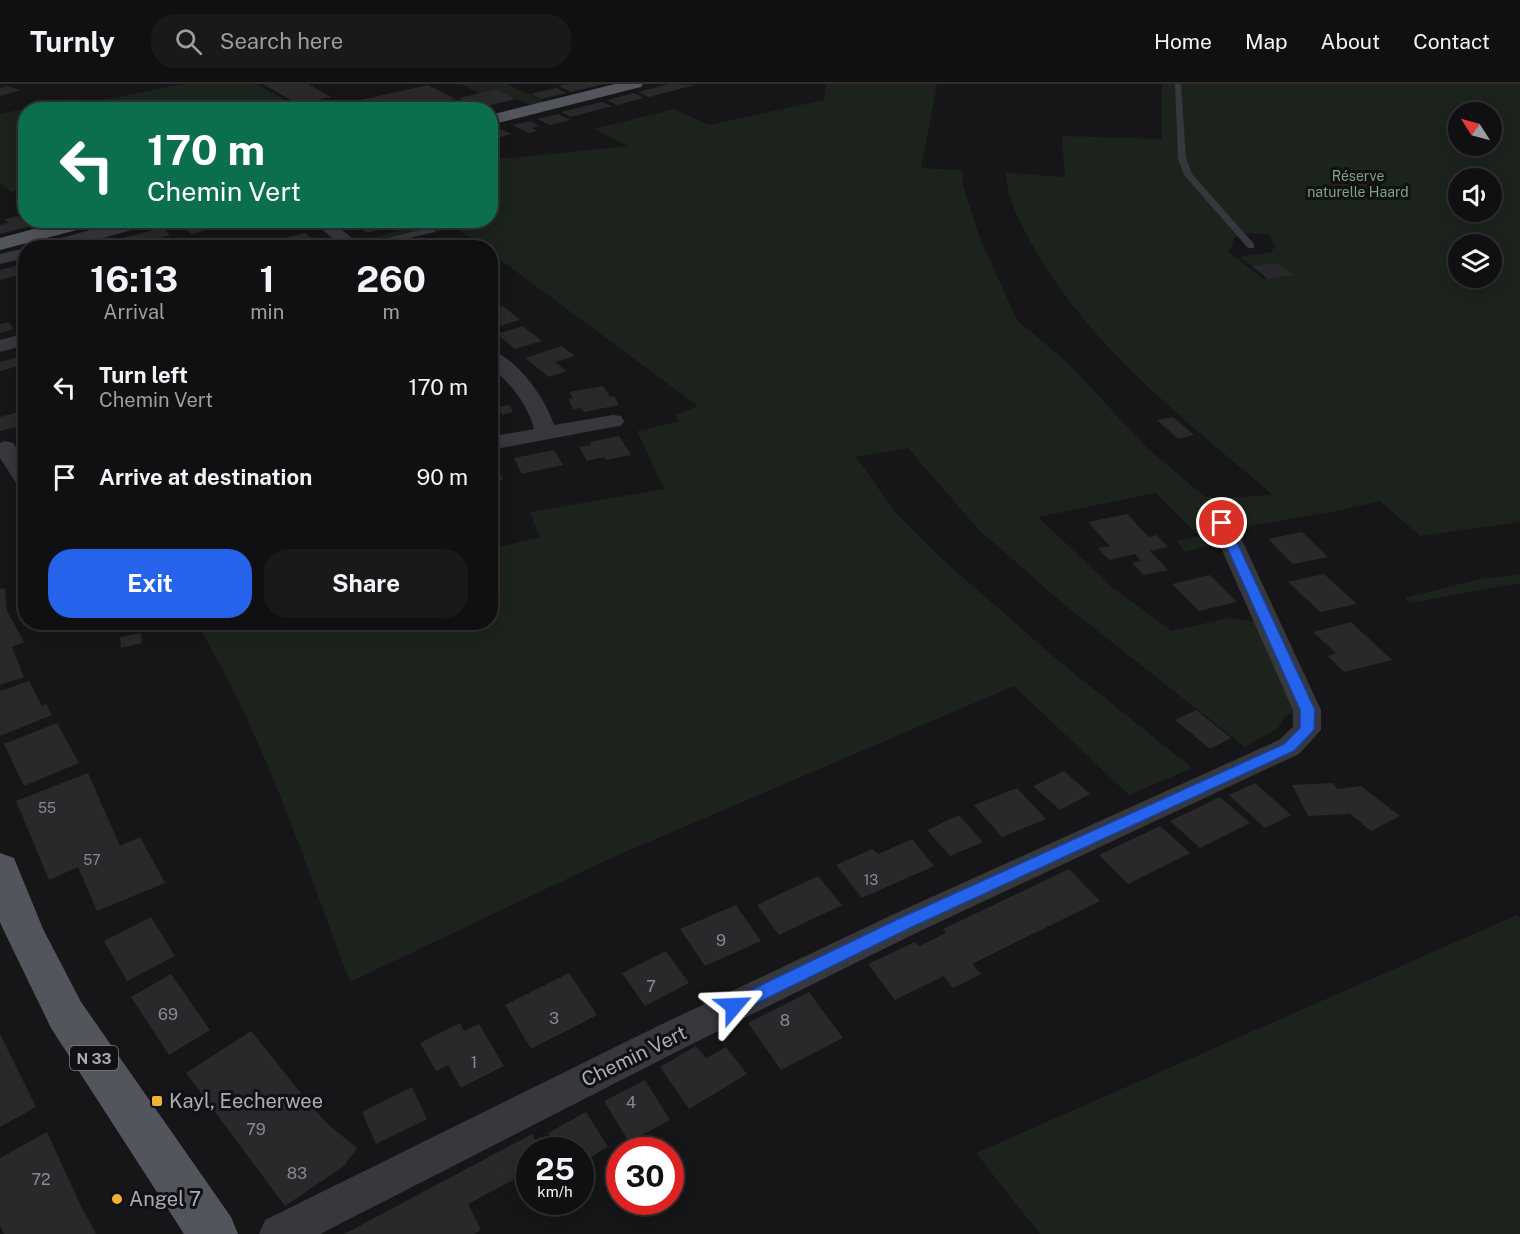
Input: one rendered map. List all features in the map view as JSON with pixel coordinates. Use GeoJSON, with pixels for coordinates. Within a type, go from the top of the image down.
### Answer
{"type":"FeatureCollection","features":[{"type":"Feature","properties":{"kind":"main road"},"geometry":{"type":"LineString","coordinates":[[498,118],[635,84]]}},
{"type":"Feature","properties":{"kind":"main road"},"geometry":{"type":"LineString","coordinates":[[0,244],[62,228]]}},
{"type":"Feature","properties":{"kind":"main road","name":"N 33"},"geometry":{"type":"LineString","coordinates":[[0,868],[23,929],[66,1015],[213,1234]]}},
{"type":"Feature","properties":{"kind":"street"},"geometry":{"type":"LineString","coordinates":[[74,240],[119,228]]}},
{"type":"Feature","properties":{"kind":"street"},"geometry":{"type":"LineString","coordinates":[[330,228],[346,240]]}},
{"type":"Feature","properties":{"kind":"street"},"geometry":{"type":"LineString","coordinates":[[0,259],[18,255]]}},
{"type":"Feature","properties":{"kind":"street"},"geometry":{"type":"LineString","coordinates":[[0,346],[18,341]]}},
{"type":"Feature","properties":{"kind":"street"},"geometry":{"type":"LineString","coordinates":[[498,362],[532,397],[541,412],[546,434]]}},
{"type":"Feature","properties":{"kind":"street"},"geometry":{"type":"LineString","coordinates":[[498,443],[613,420]]}},
{"type":"Feature","properties":{"kind":"street"},"geometry":{"type":"LineString","coordinates":[[10,446],[18,464]]}},
{"type":"Feature","properties":{"kind":"street","name":"Chemin Vert"},"geometry":{"type":"LineString","coordinates":[[279,1234],[671,1037],[894,929],[1289,747],[1307,730],[1307,710],[1222,523]]}},
{"type":"Feature","properties":{"kind":"lane"},"geometry":{"type":"LineString","coordinates":[[1178,84],[1182,158],[1188,175],[1251,246]]}},
{"type":"Feature","properties":{"kind":"lane"},"geometry":{"type":"LineString","coordinates":[[387,240],[432,230]]}},
{"type":"Feature","properties":{"kind":"green space"},"geometry":{"type":"Polygon","coordinates":[[[184,84],[257,84],[289,102],[92,102],[184,84]]]}},
{"type":"Feature","properties":{"kind":"green space"},"geometry":{"type":"Polygon","coordinates":[[[460,84],[507,84],[545,102],[530,105],[496,89],[479,93],[460,84]]]}},
{"type":"Feature","properties":{"kind":"green space","name":"Réserve naturelle Haard"},"geometry":{"type":"Polygon","coordinates":[[[826,84],[937,84],[921,168],[962,170],[963,186],[979,236],[1017,320],[1068,363],[1147,448],[1204,496],[1223,498],[1273,495],[1171,408],[1107,345],[1078,312],[1051,276],[1016,214],[1010,198],[1006,173],[1065,177],[1062,136],[1162,139],[1162,84],[1520,84],[1520,522],[1420,536],[1380,501],[1337,511],[1243,527],[1227,517],[1212,520],[1210,545],[1185,552],[1176,541],[1199,536],[1156,493],[1038,517],[1113,588],[1172,631],[1228,618],[1258,622],[1294,702],[1293,714],[1286,715],[1278,728],[1245,747],[1066,606],[978,529],[908,448],[856,457],[895,512],[942,559],[1055,658],[1192,768],[1129,795],[1014,686],[611,858],[350,982],[262,753],[220,665],[200,630],[498,630],[498,547],[540,537],[530,512],[664,489],[637,431],[680,421],[675,415],[698,406],[498,258],[498,240],[473,240],[456,228],[498,228],[498,159],[628,146],[594,129],[674,109],[709,125],[824,100],[826,84]],[[1250,233],[1235,237],[1229,252],[1263,279],[1294,275],[1278,263],[1252,266],[1240,257],[1271,252],[1275,247],[1270,235],[1250,233]]]}},
{"type":"Feature","properties":{"kind":"green space"},"geometry":{"type":"Polygon","coordinates":[[[72,99],[92,102],[58,102],[72,99]]]}},
{"type":"Feature","properties":{"kind":"green space"},"geometry":{"type":"Polygon","coordinates":[[[18,110],[18,190],[11,192],[0,182],[0,114],[18,110]]]}},
{"type":"Feature","properties":{"kind":"green space"},"geometry":{"type":"Polygon","coordinates":[[[409,228],[451,228],[404,240],[378,240],[374,237],[409,228]]]}},
{"type":"Feature","properties":{"kind":"green space"},"geometry":{"type":"Polygon","coordinates":[[[1520,575],[1520,583],[1409,603],[1405,598],[1484,578],[1520,575]]]}},
{"type":"Feature","properties":{"kind":"green space"},"geometry":{"type":"Polygon","coordinates":[[[1517,915],[1520,918],[1520,1234],[1040,1234],[976,1153],[1517,915]]]}},
{"type":"Feature","properties":{"kind":"building"},"geometry":{"type":"Polygon","coordinates":[[[263,84],[308,84],[331,97],[320,99],[325,102],[294,102],[263,84]]]}},
{"type":"Feature","properties":{"kind":"building"},"geometry":{"type":"Polygon","coordinates":[[[669,84],[695,85],[649,97],[638,92],[669,84]]]}},
{"type":"Feature","properties":{"kind":"building"},"geometry":{"type":"Polygon","coordinates":[[[428,85],[456,99],[441,102],[356,101],[428,85]]]}},
{"type":"Feature","properties":{"kind":"building"},"geometry":{"type":"Polygon","coordinates":[[[601,85],[571,92],[559,86],[601,85]]]}},
{"type":"Feature","properties":{"kind":"building"},"geometry":{"type":"Polygon","coordinates":[[[7,86],[21,90],[0,96],[0,88],[7,86]]]}},
{"type":"Feature","properties":{"kind":"building"},"geometry":{"type":"Polygon","coordinates":[[[556,88],[567,93],[541,99],[530,94],[556,88]]]}},
{"type":"Feature","properties":{"kind":"building"},"geometry":{"type":"Polygon","coordinates":[[[496,89],[516,99],[498,103],[467,102],[459,98],[496,89]]]}},
{"type":"Feature","properties":{"kind":"building"},"geometry":{"type":"Polygon","coordinates":[[[634,93],[644,98],[617,105],[607,100],[634,93]]]}},
{"type":"Feature","properties":{"kind":"building"},"geometry":{"type":"Polygon","coordinates":[[[602,102],[612,106],[571,117],[561,112],[602,102]]]}},
{"type":"Feature","properties":{"kind":"building"},"geometry":{"type":"Polygon","coordinates":[[[558,114],[571,120],[550,125],[537,119],[558,114]]]}},
{"type":"Feature","properties":{"kind":"building"},"geometry":{"type":"Polygon","coordinates":[[[530,121],[540,126],[532,128],[537,131],[528,133],[513,125],[530,121]]]}},
{"type":"Feature","properties":{"kind":"building"},"geometry":{"type":"Polygon","coordinates":[[[498,129],[500,129],[512,134],[498,138],[498,129]]]}},
{"type":"Feature","properties":{"kind":"building"},"geometry":{"type":"Polygon","coordinates":[[[18,216],[18,228],[24,228],[0,234],[0,225],[8,223],[5,219],[18,216]]]}},
{"type":"Feature","properties":{"kind":"building"},"geometry":{"type":"Polygon","coordinates":[[[162,228],[170,235],[152,240],[114,240],[162,228]]]}},
{"type":"Feature","properties":{"kind":"building"},"geometry":{"type":"Polygon","coordinates":[[[184,228],[214,228],[192,234],[184,228]]]}},
{"type":"Feature","properties":{"kind":"building"},"geometry":{"type":"Polygon","coordinates":[[[361,228],[385,228],[367,233],[361,228]]]}},
{"type":"Feature","properties":{"kind":"building"},"geometry":{"type":"Polygon","coordinates":[[[305,233],[315,240],[276,240],[305,233]]]}},
{"type":"Feature","properties":{"kind":"building"},"geometry":{"type":"Polygon","coordinates":[[[1278,263],[1294,275],[1268,279],[1252,266],[1278,263]]]}},
{"type":"Feature","properties":{"kind":"building"},"geometry":{"type":"Polygon","coordinates":[[[18,265],[18,275],[0,280],[0,270],[18,265]]]}},
{"type":"Feature","properties":{"kind":"building"},"geometry":{"type":"Polygon","coordinates":[[[503,306],[520,320],[498,327],[498,308],[503,306]]]}},
{"type":"Feature","properties":{"kind":"building"},"geometry":{"type":"Polygon","coordinates":[[[8,322],[14,329],[0,333],[0,324],[8,322]]]}},
{"type":"Feature","properties":{"kind":"building"},"geometry":{"type":"Polygon","coordinates":[[[523,326],[542,341],[515,349],[498,334],[523,326]]]}},
{"type":"Feature","properties":{"kind":"building"},"geometry":{"type":"Polygon","coordinates":[[[562,346],[575,356],[555,362],[566,371],[549,377],[525,358],[562,346]]]}},
{"type":"Feature","properties":{"kind":"building"},"geometry":{"type":"Polygon","coordinates":[[[18,357],[18,366],[0,371],[0,362],[18,357]]]}},
{"type":"Feature","properties":{"kind":"building"},"geometry":{"type":"Polygon","coordinates":[[[603,386],[610,397],[614,396],[619,405],[584,412],[581,408],[573,409],[568,399],[573,398],[569,392],[603,386]]]}},
{"type":"Feature","properties":{"kind":"building"},"geometry":{"type":"Polygon","coordinates":[[[510,405],[513,412],[502,415],[498,407],[510,405]]]}},
{"type":"Feature","properties":{"kind":"building"},"geometry":{"type":"Polygon","coordinates":[[[18,412],[18,426],[0,431],[0,417],[18,412]]]}},
{"type":"Feature","properties":{"kind":"building"},"geometry":{"type":"Polygon","coordinates":[[[1173,417],[1194,435],[1178,439],[1157,420],[1173,417]]]}},
{"type":"Feature","properties":{"kind":"building"},"geometry":{"type":"Polygon","coordinates":[[[619,436],[631,455],[587,461],[579,447],[591,445],[590,442],[619,436]]]}},
{"type":"Feature","properties":{"kind":"building"},"geometry":{"type":"Polygon","coordinates":[[[554,450],[563,465],[522,474],[514,458],[554,450]]]}},
{"type":"Feature","properties":{"kind":"building"},"geometry":{"type":"Polygon","coordinates":[[[498,469],[503,480],[498,481],[498,469]]]}},
{"type":"Feature","properties":{"kind":"building"},"geometry":{"type":"Polygon","coordinates":[[[1127,514],[1149,537],[1156,535],[1168,547],[1150,551],[1168,570],[1144,575],[1132,563],[1141,561],[1135,554],[1109,560],[1098,548],[1110,546],[1088,522],[1127,514]]]}},
{"type":"Feature","properties":{"kind":"building"},"geometry":{"type":"Polygon","coordinates":[[[1302,532],[1328,557],[1293,564],[1268,539],[1302,532]]]}},
{"type":"Feature","properties":{"kind":"building"},"geometry":{"type":"Polygon","coordinates":[[[1324,574],[1357,604],[1320,612],[1288,582],[1324,574]]]}},
{"type":"Feature","properties":{"kind":"building"},"geometry":{"type":"Polygon","coordinates":[[[1210,575],[1237,602],[1199,611],[1172,584],[1210,575]]]}},
{"type":"Feature","properties":{"kind":"building"},"geometry":{"type":"Polygon","coordinates":[[[5,588],[7,611],[24,642],[12,647],[24,677],[0,685],[0,589],[5,588]]]}},
{"type":"Feature","properties":{"kind":"building"},"geometry":{"type":"Polygon","coordinates":[[[1351,622],[1392,660],[1344,672],[1328,656],[1336,653],[1313,632],[1351,622]]]}},
{"type":"Feature","properties":{"kind":"building"},"geometry":{"type":"Polygon","coordinates":[[[141,633],[142,643],[121,648],[120,637],[141,633]]]}},
{"type":"Feature","properties":{"kind":"building"},"geometry":{"type":"Polygon","coordinates":[[[29,681],[42,706],[46,704],[52,715],[0,736],[0,691],[29,681]]]}},
{"type":"Feature","properties":{"kind":"building"},"geometry":{"type":"Polygon","coordinates":[[[1196,710],[1231,738],[1210,749],[1175,720],[1196,710]]]}},
{"type":"Feature","properties":{"kind":"building"},"geometry":{"type":"Polygon","coordinates":[[[57,723],[79,763],[24,786],[4,744],[57,723]]]}},
{"type":"Feature","properties":{"kind":"building"},"geometry":{"type":"Polygon","coordinates":[[[1064,771],[1090,794],[1060,810],[1033,786],[1064,771]]]}},
{"type":"Feature","properties":{"kind":"building"},"geometry":{"type":"Polygon","coordinates":[[[88,773],[120,846],[140,837],[165,883],[97,911],[78,867],[49,880],[16,801],[88,773]]]}},
{"type":"Feature","properties":{"kind":"building"},"geometry":{"type":"Polygon","coordinates":[[[1255,783],[1291,815],[1265,828],[1229,795],[1255,783]]]}},
{"type":"Feature","properties":{"kind":"building"},"geometry":{"type":"Polygon","coordinates":[[[1333,783],[1337,789],[1361,786],[1400,816],[1371,831],[1350,814],[1308,816],[1292,785],[1333,783]]]}},
{"type":"Feature","properties":{"kind":"building"},"geometry":{"type":"Polygon","coordinates":[[[1017,788],[1046,819],[1002,837],[974,805],[1017,788]]]}},
{"type":"Feature","properties":{"kind":"building"},"geometry":{"type":"Polygon","coordinates":[[[1220,797],[1250,823],[1200,848],[1170,821],[1220,797]]]}},
{"type":"Feature","properties":{"kind":"building"},"geometry":{"type":"Polygon","coordinates":[[[959,815],[983,842],[950,856],[927,830],[959,815]]]}},
{"type":"Feature","properties":{"kind":"building"},"geometry":{"type":"Polygon","coordinates":[[[1160,826],[1190,853],[1128,884],[1099,855],[1160,826]]]}},
{"type":"Feature","properties":{"kind":"building"},"geometry":{"type":"Polygon","coordinates":[[[912,839],[934,866],[862,898],[836,865],[872,849],[878,854],[912,839]]]}},
{"type":"Feature","properties":{"kind":"building"},"geometry":{"type":"Polygon","coordinates":[[[1069,869],[1100,901],[972,964],[981,974],[953,988],[944,976],[895,1000],[868,964],[915,942],[919,946],[946,933],[943,929],[1069,869]]]}},
{"type":"Feature","properties":{"kind":"building"},"geometry":{"type":"Polygon","coordinates":[[[818,876],[842,905],[779,935],[757,905],[818,876]]]}},
{"type":"Feature","properties":{"kind":"building"},"geometry":{"type":"Polygon","coordinates":[[[736,905],[761,941],[705,966],[680,929],[736,905]]]}},
{"type":"Feature","properties":{"kind":"building"},"geometry":{"type":"Polygon","coordinates":[[[151,917],[175,956],[127,981],[104,941],[151,917]]]}},
{"type":"Feature","properties":{"kind":"building"},"geometry":{"type":"Polygon","coordinates":[[[666,951],[689,983],[645,1006],[622,973],[666,951]]]}},
{"type":"Feature","properties":{"kind":"building"},"geometry":{"type":"Polygon","coordinates":[[[569,973],[597,1015],[531,1049],[505,1005],[569,973]]]}},
{"type":"Feature","properties":{"kind":"building"},"geometry":{"type":"Polygon","coordinates":[[[171,974],[210,1030],[169,1055],[131,997],[171,974]]]}},
{"type":"Feature","properties":{"kind":"building"},"geometry":{"type":"Polygon","coordinates":[[[809,992],[843,1038],[781,1070],[748,1023],[809,992]]]}},
{"type":"Feature","properties":{"kind":"building"},"geometry":{"type":"Polygon","coordinates":[[[460,1023],[464,1031],[479,1024],[504,1066],[461,1088],[448,1065],[436,1071],[420,1043],[460,1023]]]}},
{"type":"Feature","properties":{"kind":"building"},"geometry":{"type":"Polygon","coordinates":[[[251,1031],[313,1108],[330,1126],[357,1148],[344,1166],[285,1206],[186,1073],[251,1031]]]}},
{"type":"Feature","properties":{"kind":"building"},"geometry":{"type":"Polygon","coordinates":[[[0,1034],[36,1107],[0,1127],[0,1034]]]}},
{"type":"Feature","properties":{"kind":"building"},"geometry":{"type":"Polygon","coordinates":[[[696,1046],[706,1058],[726,1047],[747,1074],[689,1109],[660,1067],[696,1046]]]}},
{"type":"Feature","properties":{"kind":"building"},"geometry":{"type":"Polygon","coordinates":[[[645,1080],[670,1120],[638,1137],[626,1137],[604,1101],[645,1080]]]}},
{"type":"Feature","properties":{"kind":"building"},"geometry":{"type":"Polygon","coordinates":[[[412,1087],[427,1119],[376,1144],[362,1112],[412,1087]]]}},
{"type":"Feature","properties":{"kind":"building"},"geometry":{"type":"Polygon","coordinates":[[[586,1112],[606,1144],[606,1148],[594,1155],[594,1137],[551,1137],[548,1133],[586,1112]]]}},
{"type":"Feature","properties":{"kind":"building"},"geometry":{"type":"Polygon","coordinates":[[[47,1132],[96,1234],[4,1234],[0,1225],[0,1158],[47,1132]]]}},
{"type":"Feature","properties":{"kind":"building"},"geometry":{"type":"Polygon","coordinates":[[[516,1143],[516,1178],[468,1204],[481,1230],[474,1234],[344,1234],[516,1143]]]}},
{"type":"Feature","properties":{"kind":"place","name":"Kayl, Eecherwee"},"geometry":{"type":"Point","coordinates":[157,1101]}},
{"type":"Feature","properties":{"kind":"place","name":"Angel 7"},"geometry":{"type":"Point","coordinates":[117,1199]}},
{"type":"Feature","properties":{"kind":"route"},"geometry":{"type":"LineString","coordinates":[[734,1006],[904,924],[1289,747],[1307,730],[1307,710],[1222,523]]}}]}
